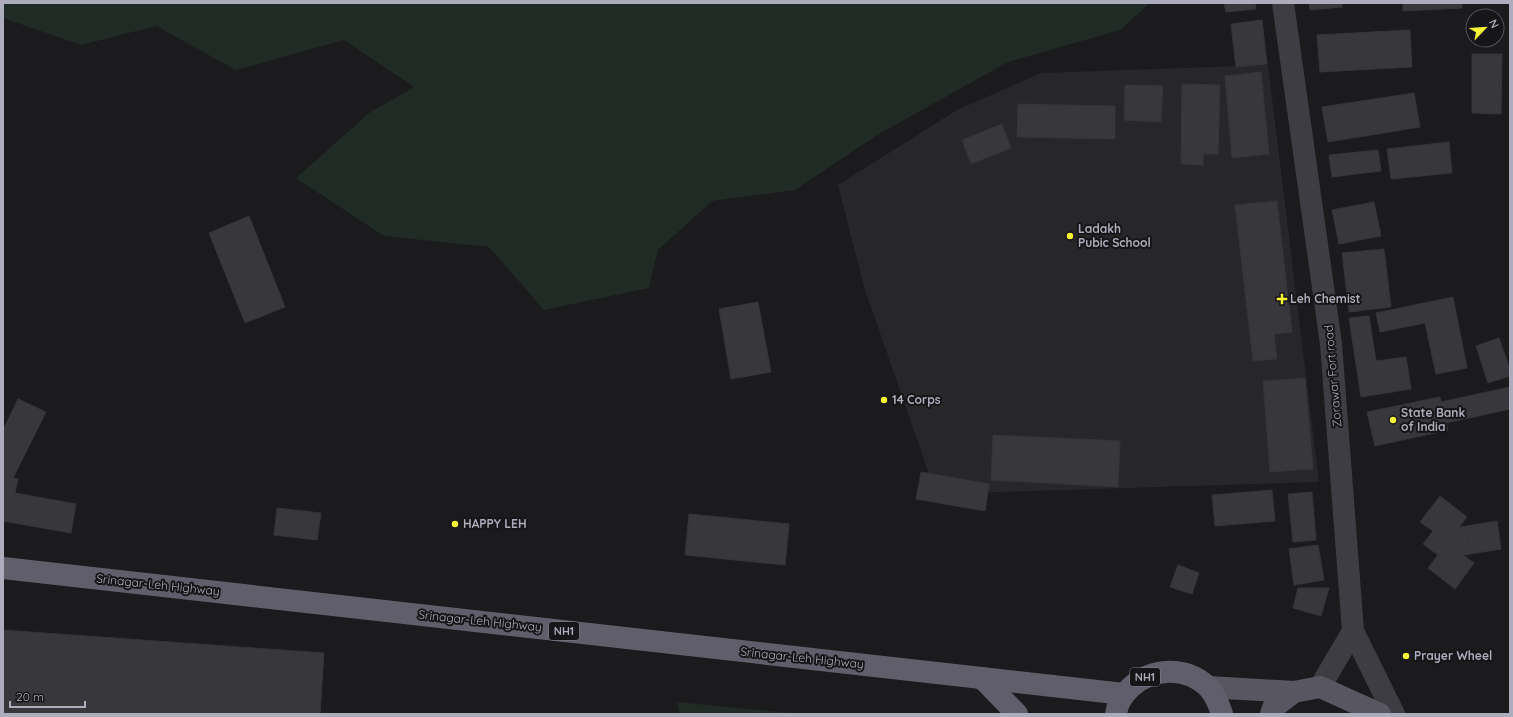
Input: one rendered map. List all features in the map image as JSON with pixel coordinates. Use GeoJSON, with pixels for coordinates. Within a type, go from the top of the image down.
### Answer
{"type":"FeatureCollection","features":[{"type":"Feature","properties":{"kind":"highway","name":"Srinagar-Leh Highway"},"geometry":{"type":"LineString","coordinates":[[3,568],[1124,694]]}},
{"type":"Feature","properties":{"kind":"highway","name":"NH1"},"geometry":{"type":"LineString","coordinates":[[1116,714],[1124,694],[1138,680],[1155,673],[1174,671],[1192,676],[1208,687],[1218,701],[1222,714]]}},
{"type":"Feature","properties":{"kind":"highway"},"geometry":{"type":"LineString","coordinates":[[982,678],[1017,714]]}},
{"type":"Feature","properties":{"kind":"main road"},"geometry":{"type":"LineString","coordinates":[[1208,687],[1294,692],[1320,687],[1380,714]]}},
{"type":"Feature","properties":{"kind":"main road"},"geometry":{"type":"LineString","coordinates":[[1270,714],[1273,708],[1294,692]]}},
{"type":"Feature","properties":{"kind":"street","name":"Zorawar Fort road"},"geometry":{"type":"LineString","coordinates":[[1282,3],[1331,344],[1353,631]]}},
{"type":"Feature","properties":{"kind":"street"},"geometry":{"type":"LineString","coordinates":[[1320,687],[1353,631]]}},
{"type":"Feature","properties":{"kind":"street"},"geometry":{"type":"LineString","coordinates":[[1353,631],[1394,714]]}},
{"type":"Feature","properties":{"kind":"shaded area"},"geometry":{"type":"Polygon","coordinates":[[[3,3],[1150,3],[1120,30],[1008,62],[877,135],[795,190],[712,201],[658,250],[649,288],[544,310],[489,247],[384,236],[296,178],[369,113],[414,87],[344,40],[236,70],[156,26],[81,45],[3,18],[3,3]]]}},
{"type":"Feature","properties":{"kind":"shaded area","name":"Ladakh Pubic School"},"geometry":{"type":"Polygon","coordinates":[[[1268,65],[1319,482],[936,494],[864,287],[838,185],[957,110],[1041,73],[1268,65]]]}},
{"type":"Feature","properties":{"kind":"shaded area"},"geometry":{"type":"Polygon","coordinates":[[[677,702],[799,714],[680,714],[677,702]]]}},
{"type":"Feature","properties":{"kind":"building"},"geometry":{"type":"Polygon","coordinates":[[[1224,3],[1255,3],[1256,9],[1226,12],[1224,3]]]}},
{"type":"Feature","properties":{"kind":"building"},"geometry":{"type":"Polygon","coordinates":[[[1309,3],[1342,3],[1342,7],[1310,10],[1309,3]]]}},
{"type":"Feature","properties":{"kind":"building"},"geometry":{"type":"Polygon","coordinates":[[[1403,3],[1462,3],[1462,8],[1403,11],[1403,3]]]}},
{"type":"Feature","properties":{"kind":"building"},"geometry":{"type":"Polygon","coordinates":[[[1262,20],[1267,64],[1236,67],[1231,24],[1262,20]]]}},
{"type":"Feature","properties":{"kind":"building"},"geometry":{"type":"Polygon","coordinates":[[[1410,30],[1412,67],[1320,72],[1317,35],[1410,30]]]}},
{"type":"Feature","properties":{"kind":"building"},"geometry":{"type":"Polygon","coordinates":[[[1472,54],[1502,54],[1501,114],[1472,113],[1472,54]]]}},
{"type":"Feature","properties":{"kind":"building"},"geometry":{"type":"Polygon","coordinates":[[[1261,72],[1269,154],[1232,158],[1225,76],[1261,72]]]}},
{"type":"Feature","properties":{"kind":"building"},"geometry":{"type":"Polygon","coordinates":[[[1182,84],[1220,85],[1218,154],[1203,154],[1203,165],[1181,164],[1182,84]]]}},
{"type":"Feature","properties":{"kind":"building"},"geometry":{"type":"Polygon","coordinates":[[[1125,85],[1163,86],[1161,122],[1124,120],[1125,85]]]}},
{"type":"Feature","properties":{"kind":"building"},"geometry":{"type":"Polygon","coordinates":[[[1414,93],[1420,127],[1328,142],[1322,107],[1414,93]]]}},
{"type":"Feature","properties":{"kind":"building"},"geometry":{"type":"Polygon","coordinates":[[[1018,104],[1115,106],[1115,139],[1017,137],[1018,104]]]}},
{"type":"Feature","properties":{"kind":"building"},"geometry":{"type":"Polygon","coordinates":[[[1002,124],[1011,148],[971,164],[962,140],[1002,124]]]}},
{"type":"Feature","properties":{"kind":"building"},"geometry":{"type":"Polygon","coordinates":[[[1449,142],[1452,173],[1391,179],[1387,149],[1449,142]]]}},
{"type":"Feature","properties":{"kind":"building"},"geometry":{"type":"Polygon","coordinates":[[[1378,150],[1381,171],[1332,177],[1329,155],[1378,150]]]}},
{"type":"Feature","properties":{"kind":"building"},"geometry":{"type":"Polygon","coordinates":[[[1277,201],[1292,332],[1274,334],[1277,359],[1253,361],[1235,205],[1277,201]]]}},
{"type":"Feature","properties":{"kind":"building"},"geometry":{"type":"Polygon","coordinates":[[[1374,202],[1381,236],[1339,244],[1332,210],[1374,202]]]}},
{"type":"Feature","properties":{"kind":"building"},"geometry":{"type":"Polygon","coordinates":[[[249,216],[285,307],[245,323],[209,233],[249,216]]]}},
{"type":"Feature","properties":{"kind":"building"},"geometry":{"type":"Polygon","coordinates":[[[1384,249],[1391,307],[1349,312],[1342,253],[1384,249]]]}},
{"type":"Feature","properties":{"kind":"building"},"geometry":{"type":"Polygon","coordinates":[[[1453,297],[1467,368],[1436,374],[1425,323],[1380,332],[1376,313],[1453,297]]]}},
{"type":"Feature","properties":{"kind":"building"},"geometry":{"type":"Polygon","coordinates":[[[758,302],[771,372],[731,379],[719,309],[758,302]]]}},
{"type":"Feature","properties":{"kind":"building"},"geometry":{"type":"Polygon","coordinates":[[[1369,316],[1376,361],[1406,357],[1411,389],[1361,397],[1349,318],[1369,316]]]}},
{"type":"Feature","properties":{"kind":"building"},"geometry":{"type":"Polygon","coordinates":[[[1499,338],[1510,370],[1510,376],[1488,383],[1476,346],[1499,338]]]}},
{"type":"Feature","properties":{"kind":"building"},"geometry":{"type":"Polygon","coordinates":[[[1305,378],[1313,469],[1270,472],[1263,381],[1305,378]]]}},
{"type":"Feature","properties":{"kind":"building"},"geometry":{"type":"Polygon","coordinates":[[[1510,387],[1510,409],[1446,423],[1448,430],[1375,446],[1367,412],[1440,397],[1441,402],[1510,387]]]}},
{"type":"Feature","properties":{"kind":"building"},"geometry":{"type":"Polygon","coordinates":[[[18,399],[46,412],[13,478],[18,479],[15,493],[76,504],[71,533],[3,521],[3,430],[18,399]]]}},
{"type":"Feature","properties":{"kind":"building"},"geometry":{"type":"Polygon","coordinates":[[[993,435],[1120,441],[1118,487],[991,480],[993,435]]]}},
{"type":"Feature","properties":{"kind":"building"},"geometry":{"type":"Polygon","coordinates":[[[921,472],[989,484],[985,511],[916,499],[921,472]]]}},
{"type":"Feature","properties":{"kind":"building"},"geometry":{"type":"Polygon","coordinates":[[[1272,490],[1275,521],[1215,526],[1212,495],[1272,490]]]}},
{"type":"Feature","properties":{"kind":"building"},"geometry":{"type":"Polygon","coordinates":[[[1312,492],[1316,540],[1293,542],[1288,494],[1312,492]]]}},
{"type":"Feature","properties":{"kind":"building"},"geometry":{"type":"Polygon","coordinates":[[[1440,496],[1467,517],[1457,530],[1470,539],[1459,552],[1474,563],[1455,589],[1428,568],[1438,555],[1423,544],[1433,531],[1420,522],[1440,496]]]}},
{"type":"Feature","properties":{"kind":"building"},"geometry":{"type":"Polygon","coordinates":[[[277,508],[321,513],[317,540],[274,535],[277,508]]]}},
{"type":"Feature","properties":{"kind":"building"},"geometry":{"type":"Polygon","coordinates":[[[689,514],[789,524],[785,565],[685,555],[689,514]]]}},
{"type":"Feature","properties":{"kind":"building"},"geometry":{"type":"Polygon","coordinates":[[[1497,521],[1501,549],[1464,555],[1459,552],[1470,539],[1457,530],[1460,527],[1497,521]]]}},
{"type":"Feature","properties":{"kind":"building"},"geometry":{"type":"Polygon","coordinates":[[[1318,545],[1324,580],[1294,585],[1289,549],[1318,545]]]}},
{"type":"Feature","properties":{"kind":"building"},"geometry":{"type":"Polygon","coordinates":[[[1178,565],[1199,573],[1192,594],[1170,587],[1178,565]]]}},
{"type":"Feature","properties":{"kind":"building"},"geometry":{"type":"Polygon","coordinates":[[[1298,588],[1329,588],[1321,616],[1293,608],[1298,588]]]}},
{"type":"Feature","properties":{"kind":"building"},"geometry":{"type":"Polygon","coordinates":[[[3,630],[324,653],[320,714],[3,714],[3,630]]]}},
{"type":"Feature","properties":{"kind":"place","name":"Ladakh Pubic School"},"geometry":{"type":"Point","coordinates":[1070,236]}},
{"type":"Feature","properties":{"kind":"place","name":"Leh Chemist"},"geometry":{"type":"Point","coordinates":[1282,299]}},
{"type":"Feature","properties":{"kind":"place","name":"14 Corps"},"geometry":{"type":"Point","coordinates":[884,400]}},
{"type":"Feature","properties":{"kind":"place","name":"State Bank of India"},"geometry":{"type":"Point","coordinates":[1393,420]}},
{"type":"Feature","properties":{"kind":"place","name":"HAPPY LEH"},"geometry":{"type":"Point","coordinates":[455,524]}},
{"type":"Feature","properties":{"kind":"place","name":"Prayer Wheel"},"geometry":{"type":"Point","coordinates":[1406,656]}}]}
